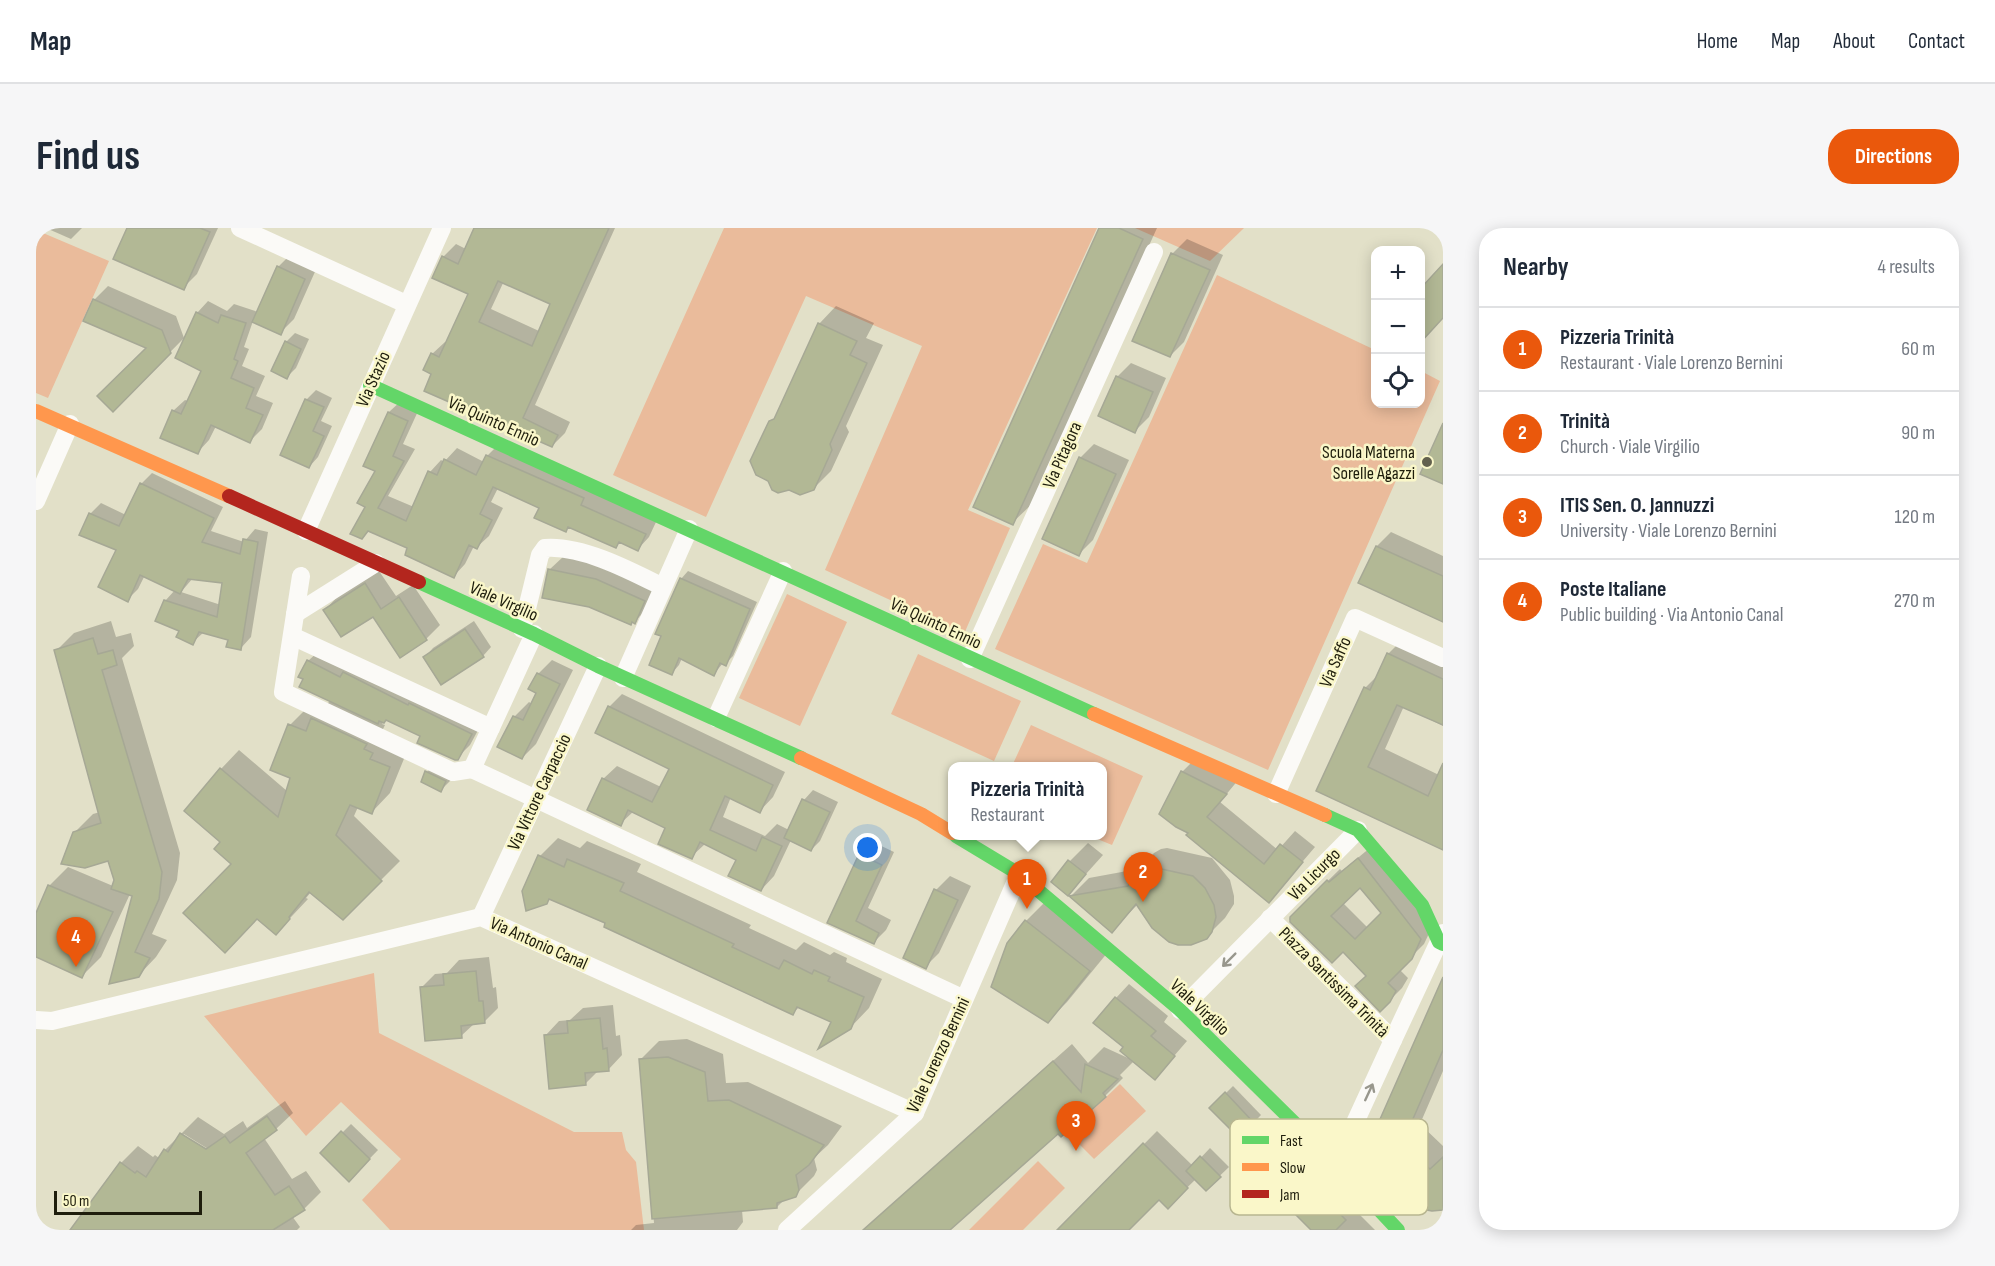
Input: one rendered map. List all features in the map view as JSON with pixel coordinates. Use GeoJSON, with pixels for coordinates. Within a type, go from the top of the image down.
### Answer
{"type":"FeatureCollection","features":[{"type":"Feature","properties":{"kind":"street"},"geometry":{"type":"LineString","coordinates":[[240,228],[406,304]]}},
{"type":"Feature","properties":{"kind":"street","name":"Via Stazio"},"geometry":{"type":"LineString","coordinates":[[306,531],[442,228]]}},
{"type":"Feature","properties":{"kind":"street","name":"Via Pitagora"},"geometry":{"type":"LineString","coordinates":[[970,659],[1154,252]]}},
{"type":"Feature","properties":{"kind":"street","name":"Via Quinto Ennio"},"geometry":{"type":"LineString","coordinates":[[370,385],[783,571],[970,659],[1358,830],[1422,905],[1442,940]]}},
{"type":"Feature","properties":{"kind":"street","name":"Viale Virgilio"},"geometry":{"type":"LineString","coordinates":[[36,411],[70,424],[528,632],[623,678],[716,718],[921,814],[948,830]]}},
{"type":"Feature","properties":{"kind":"street"},"geometry":{"type":"LineString","coordinates":[[36,501],[70,424]]}},
{"type":"Feature","properties":{"kind":"street"},"geometry":{"type":"LineString","coordinates":[[623,678],[689,529]]}},
{"type":"Feature","properties":{"kind":"street"},"geometry":{"type":"LineString","coordinates":[[472,769],[491,728],[528,632],[540,555],[545,548],[557,547],[613,562],[663,587]]}},
{"type":"Feature","properties":{"kind":"street"},"geometry":{"type":"LineString","coordinates":[[295,614],[376,563]]}},
{"type":"Feature","properties":{"kind":"street"},"geometry":{"type":"LineString","coordinates":[[716,718],[783,571]]}},
{"type":"Feature","properties":{"kind":"street"},"geometry":{"type":"LineString","coordinates":[[301,576],[283,692],[453,772],[472,769],[964,999]]}},
{"type":"Feature","properties":{"kind":"street","name":"Via Saffo"},"geometry":{"type":"LineString","coordinates":[[1276,794],[1355,618],[1443,658]]}},
{"type":"Feature","properties":{"kind":"street"},"geometry":{"type":"LineString","coordinates":[[292,636],[491,728]]}},
{"type":"Feature","properties":{"kind":"street","name":"Via Vittore Carpaccio"},"geometry":{"type":"LineString","coordinates":[[481,917],[598,666]]}},
{"type":"Feature","properties":{"kind":"street","name":"Via Licurgo"},"geometry":{"type":"LineString","coordinates":[[1270,918],[1358,830]]}},
{"type":"Feature","properties":{"kind":"street","name":"Viale Virgilio"},"geometry":{"type":"LineString","coordinates":[[964,840],[1019,874],[1180,1010],[1290,1119]]}},
{"type":"Feature","properties":{"kind":"street","name":"Viale Lorenzo Bernini"},"geometry":{"type":"LineString","coordinates":[[787,1230],[915,1113],[1019,874]]}},
{"type":"Feature","properties":{"kind":"street","name":"Via Antonio Canal"},"geometry":{"type":"LineString","coordinates":[[36,1020],[52,1022],[481,917],[915,1113]]}},
{"type":"Feature","properties":{"kind":"street","name":"Piazza Santissima Trinità"},"geometry":{"type":"LineString","coordinates":[[1180,1010],[1270,918],[1393,1040],[1357,1119]]}},
{"type":"Feature","properties":{"kind":"street"},"geometry":{"type":"LineString","coordinates":[[1393,1040],[1442,940]]}},
{"type":"Feature","properties":{"kind":"street","name":"Viale Virgilio"},"geometry":{"type":"LineString","coordinates":[[1384,1215],[1398,1230]]}},
{"type":"Feature","properties":{"kind":"shaded area"},"geometry":{"type":"Polygon","coordinates":[[[724,228],[1097,228],[968,510],[1010,528],[964,634],[825,570],[922,346],[806,296],[706,517],[613,475],[724,228]]]}},
{"type":"Feature","properties":{"kind":"shaded area"},"geometry":{"type":"Polygon","coordinates":[[[1135,228],[1244,228],[1210,261],[1135,228]]]}},
{"type":"Feature","properties":{"kind":"shaded area"},"geometry":{"type":"Polygon","coordinates":[[[36,230],[109,261],[48,398],[36,393],[36,230]]]}},
{"type":"Feature","properties":{"kind":"shaded area"},"geometry":{"type":"Polygon","coordinates":[[[1217,275],[1371,348],[1371,408],[1425,408],[1425,373],[1440,381],[1268,770],[995,649],[1043,544],[1087,563],[1217,275]]]}},
{"type":"Feature","properties":{"kind":"shaded area"},"geometry":{"type":"Polygon","coordinates":[[[787,594],[847,622],[800,726],[739,698],[787,594]]]}},
{"type":"Feature","properties":{"kind":"shaded area"},"geometry":{"type":"Polygon","coordinates":[[[918,654],[1021,701],[994,761],[891,714],[918,654]]]}},
{"type":"Feature","properties":{"kind":"shaded area"},"geometry":{"type":"Polygon","coordinates":[[[1031,725],[1143,776],[1112,845],[1100,840],[1107,840],[1107,762],[1014,762],[1031,725]]]}},
{"type":"Feature","properties":{"kind":"shaded area"},"geometry":{"type":"Polygon","coordinates":[[[374,973],[379,1033],[574,1132],[622,1132],[626,1150],[636,1162],[644,1230],[390,1230],[362,1200],[401,1159],[341,1102],[306,1136],[204,1016],[374,973]]]}},
{"type":"Feature","properties":{"kind":"shaded area"},"geometry":{"type":"Polygon","coordinates":[[[1120,1084],[1146,1111],[1094,1159],[1068,1133],[1120,1084]]]}},
{"type":"Feature","properties":{"kind":"shaded area"},"geometry":{"type":"Polygon","coordinates":[[[1038,1161],[1065,1188],[1023,1230],[969,1230],[1038,1161]]]}},
{"type":"Feature","properties":{"kind":"building"},"geometry":{"type":"Polygon","coordinates":[[[127,228],[200,228],[210,232],[184,290],[113,259],[127,228]]]}},
{"type":"Feature","properties":{"kind":"building"},"geometry":{"type":"Polygon","coordinates":[[[474,228],[609,228],[523,418],[558,435],[552,447],[424,391],[431,374],[423,370],[431,353],[439,357],[468,294],[432,278],[442,256],[458,264],[474,228]],[[498,281],[479,322],[532,346],[550,304],[498,281]]]}},
{"type":"Feature","properties":{"kind":"building"},"geometry":{"type":"Polygon","coordinates":[[[1099,228],[1119,228],[1143,239],[1013,525],[973,507],[1099,228]]]}},
{"type":"Feature","properties":{"kind":"building"},"geometry":{"type":"Polygon","coordinates":[[[1171,253],[1210,270],[1170,357],[1132,341],[1171,253]]]}},
{"type":"Feature","properties":{"kind":"building"},"geometry":{"type":"Polygon","coordinates":[[[1443,264],[1443,318],[1425,338],[1425,300],[1425,284],[1443,264]]]}},
{"type":"Feature","properties":{"kind":"building"},"geometry":{"type":"Polygon","coordinates":[[[277,266],[305,279],[281,335],[252,322],[277,266]]]}},
{"type":"Feature","properties":{"kind":"building"},"geometry":{"type":"Polygon","coordinates":[[[93,299],[162,330],[171,353],[113,412],[97,396],[146,348],[83,321],[93,299]]]}},
{"type":"Feature","properties":{"kind":"building"},"geometry":{"type":"Polygon","coordinates":[[[196,312],[218,323],[221,315],[246,323],[234,359],[238,361],[231,378],[254,388],[246,408],[263,415],[250,443],[211,425],[198,454],[160,438],[172,410],[181,414],[201,371],[175,358],[196,312]]]}},
{"type":"Feature","properties":{"kind":"building"},"geometry":{"type":"Polygon","coordinates":[[[818,323],[857,341],[850,355],[867,363],[830,444],[832,450],[814,490],[800,495],[789,490],[778,493],[772,490],[768,481],[756,475],[750,461],[769,421],[774,419],[818,323]]]}},
{"type":"Feature","properties":{"kind":"building"},"geometry":{"type":"Polygon","coordinates":[[[285,341],[301,349],[287,379],[271,371],[285,341]]]}},
{"type":"Feature","properties":{"kind":"building"},"geometry":{"type":"Polygon","coordinates":[[[1116,376],[1153,392],[1135,433],[1098,416],[1116,376]]]}},
{"type":"Feature","properties":{"kind":"building"},"geometry":{"type":"Polygon","coordinates":[[[305,399],[324,407],[313,431],[324,436],[309,468],[280,455],[305,399]]]}},
{"type":"Feature","properties":{"kind":"building"},"geometry":{"type":"Polygon","coordinates":[[[388,412],[408,421],[393,456],[404,461],[378,508],[406,521],[428,471],[437,475],[444,459],[476,475],[486,455],[584,498],[581,505],[646,534],[638,551],[619,542],[616,548],[568,527],[566,532],[534,518],[539,508],[493,487],[480,514],[492,520],[477,549],[469,545],[454,578],[405,555],[407,548],[368,531],[362,539],[350,534],[365,507],[357,503],[375,471],[363,466],[388,412]]]}},
{"type":"Feature","properties":{"kind":"building"},"geometry":{"type":"Polygon","coordinates":[[[1443,423],[1443,484],[1420,474],[1443,423]]]}},
{"type":"Feature","properties":{"kind":"building"},"geometry":{"type":"Polygon","coordinates":[[[1079,457],[1116,474],[1079,556],[1042,539],[1079,457]]]}},
{"type":"Feature","properties":{"kind":"building"},"geometry":{"type":"Polygon","coordinates":[[[140,483],[214,518],[202,542],[240,554],[243,539],[258,542],[241,650],[226,647],[228,640],[199,632],[193,645],[176,637],[179,631],[155,621],[164,600],[217,617],[222,583],[188,579],[180,594],[140,575],[128,602],[98,587],[116,550],[79,535],[89,513],[119,526],[140,483]]]}},
{"type":"Feature","properties":{"kind":"building"},"geometry":{"type":"Polygon","coordinates":[[[1376,546],[1443,576],[1443,622],[1358,583],[1376,546]]]}},
{"type":"Feature","properties":{"kind":"building"},"geometry":{"type":"Polygon","coordinates":[[[548,569],[596,579],[645,601],[635,624],[632,622],[631,625],[589,607],[542,598],[548,569]]]}},
{"type":"Feature","properties":{"kind":"building"},"geometry":{"type":"Polygon","coordinates":[[[680,578],[750,609],[726,666],[720,663],[714,676],[679,658],[672,675],[649,665],[661,636],[655,634],[680,578]]]}},
{"type":"Feature","properties":{"kind":"building"},"geometry":{"type":"Polygon","coordinates":[[[365,583],[381,609],[399,597],[427,640],[400,658],[373,617],[341,637],[323,610],[365,583]]]}},
{"type":"Feature","properties":{"kind":"building"},"geometry":{"type":"Polygon","coordinates":[[[465,629],[484,657],[441,685],[423,657],[465,629]]]}},
{"type":"Feature","properties":{"kind":"building"},"geometry":{"type":"Polygon","coordinates":[[[93,638],[98,654],[113,650],[117,665],[102,670],[162,872],[159,899],[135,952],[150,958],[139,977],[109,984],[132,896],[111,889],[114,880],[108,861],[85,868],[61,864],[73,832],[101,823],[54,650],[93,638]]]}},
{"type":"Feature","properties":{"kind":"building"},"geometry":{"type":"Polygon","coordinates":[[[1387,653],[1443,679],[1443,725],[1397,705],[1368,767],[1428,796],[1443,763],[1443,850],[1316,791],[1364,687],[1370,690],[1387,653]]]}},
{"type":"Feature","properties":{"kind":"building"},"geometry":{"type":"Polygon","coordinates":[[[307,660],[340,677],[343,672],[472,734],[458,760],[417,743],[420,736],[386,720],[384,723],[379,721],[378,724],[299,687],[303,679],[298,677],[307,660]]]}},
{"type":"Feature","properties":{"kind":"building"},"geometry":{"type":"Polygon","coordinates":[[[537,673],[560,684],[522,759],[497,747],[513,716],[523,720],[536,693],[528,689],[537,673]]]}},
{"type":"Feature","properties":{"kind":"building"},"geometry":{"type":"Polygon","coordinates":[[[608,706],[773,785],[760,813],[725,796],[710,830],[756,851],[762,837],[782,846],[761,891],[728,876],[736,860],[700,842],[692,859],[658,844],[665,828],[628,810],[621,826],[587,810],[602,778],[652,802],[669,769],[595,733],[608,706]]]}},
{"type":"Feature","properties":{"kind":"building"},"geometry":{"type":"Polygon","coordinates":[[[311,718],[367,744],[364,749],[373,753],[370,759],[390,767],[372,814],[350,805],[336,835],[382,881],[343,920],[309,892],[276,935],[257,919],[225,953],[183,913],[231,864],[214,849],[220,842],[184,811],[220,768],[278,817],[290,778],[270,770],[288,724],[306,731],[311,718]]]}},
{"type":"Feature","properties":{"kind":"building"},"geometry":{"type":"Polygon","coordinates":[[[425,771],[446,781],[441,792],[421,782],[425,771]]]}},
{"type":"Feature","properties":{"kind":"building"},"geometry":{"type":"Polygon","coordinates":[[[1181,771],[1227,794],[1207,817],[1264,864],[1280,844],[1303,862],[1269,903],[1186,835],[1188,833],[1159,814],[1181,771]]]}},
{"type":"Feature","properties":{"kind":"building"},"geometry":{"type":"Polygon","coordinates":[[[802,799],[830,812],[811,851],[784,838],[802,799]]]}},
{"type":"Feature","properties":{"kind":"building"},"geometry":{"type":"Polygon","coordinates":[[[859,854],[882,865],[856,921],[879,933],[874,944],[827,923],[859,854]]]}},
{"type":"Feature","properties":{"kind":"building"},"geometry":{"type":"Polygon","coordinates":[[[538,855],[564,867],[567,859],[624,883],[620,891],[734,944],[732,947],[779,969],[784,960],[812,974],[814,970],[830,977],[828,981],[864,997],[851,1029],[818,1049],[831,1022],[797,1007],[793,1015],[604,927],[605,923],[549,899],[547,904],[526,911],[522,891],[538,855]]]}},
{"type":"Feature","properties":{"kind":"building"},"geometry":{"type":"Polygon","coordinates":[[[1358,858],[1421,939],[1412,959],[1388,983],[1396,991],[1390,1002],[1380,1012],[1355,986],[1366,976],[1343,952],[1332,963],[1290,922],[1290,917],[1327,880],[1329,882],[1358,858]],[[1360,888],[1331,916],[1355,939],[1381,913],[1360,888]]]}},
{"type":"Feature","properties":{"kind":"building"},"geometry":{"type":"Polygon","coordinates":[[[1068,860],[1086,874],[1068,896],[1051,882],[1068,860]]]}},
{"type":"Feature","properties":{"kind":"building"},"geometry":{"type":"Polygon","coordinates":[[[1148,866],[1193,876],[1205,888],[1214,905],[1216,917],[1212,932],[1207,939],[1191,945],[1169,942],[1152,928],[1136,904],[1112,933],[1069,896],[1128,886],[1134,872],[1141,867],[1148,866]]]}},
{"type":"Feature","properties":{"kind":"building"},"geometry":{"type":"Polygon","coordinates":[[[48,885],[113,912],[82,978],[36,957],[36,913],[48,885]]]}},
{"type":"Feature","properties":{"kind":"building"},"geometry":{"type":"Polygon","coordinates":[[[934,889],[958,900],[926,969],[903,958],[934,889]]]}},
{"type":"Feature","properties":{"kind":"building"},"geometry":{"type":"Polygon","coordinates":[[[1025,920],[1090,971],[1048,1023],[991,987],[1007,943],[1025,920]]]}},
{"type":"Feature","properties":{"kind":"building"},"geometry":{"type":"Polygon","coordinates":[[[476,971],[479,1001],[483,1001],[485,1023],[461,1026],[462,1038],[425,1041],[420,987],[444,985],[443,974],[476,971]]]}},
{"type":"Feature","properties":{"kind":"building"},"geometry":{"type":"Polygon","coordinates":[[[1443,977],[1443,1050],[1413,1119],[1380,1119],[1443,977]]]}},
{"type":"Feature","properties":{"kind":"building"},"geometry":{"type":"Polygon","coordinates":[[[1115,997],[1156,1031],[1151,1036],[1175,1056],[1155,1080],[1120,1051],[1123,1047],[1093,1023],[1115,997]]]}},
{"type":"Feature","properties":{"kind":"building"},"geometry":{"type":"Polygon","coordinates":[[[600,1018],[603,1049],[607,1048],[609,1071],[585,1073],[586,1085],[549,1089],[544,1035],[568,1033],[567,1021],[600,1018]]]}},
{"type":"Feature","properties":{"kind":"building"},"geometry":{"type":"Polygon","coordinates":[[[668,1057],[705,1072],[708,1101],[729,1100],[824,1145],[809,1165],[796,1175],[799,1190],[796,1197],[777,1203],[777,1208],[652,1219],[639,1059],[668,1057]]]}},
{"type":"Feature","properties":{"kind":"building"},"geometry":{"type":"Polygon","coordinates":[[[1053,1061],[1081,1092],[1085,1064],[1118,1079],[1103,1093],[1106,1097],[1061,1137],[1058,1134],[950,1230],[863,1230],[1053,1061]]]}},
{"type":"Feature","properties":{"kind":"building"},"geometry":{"type":"Polygon","coordinates":[[[1225,1092],[1250,1119],[1230,1119],[1230,1129],[1209,1108],[1225,1092]]]}},
{"type":"Feature","properties":{"kind":"building"},"geometry":{"type":"Polygon","coordinates":[[[267,1116],[277,1130],[246,1153],[275,1195],[289,1186],[305,1210],[273,1230],[70,1230],[120,1162],[135,1173],[137,1171],[146,1177],[164,1149],[168,1152],[180,1133],[206,1149],[225,1136],[230,1143],[267,1116]]]}},
{"type":"Feature","properties":{"kind":"building"},"geometry":{"type":"Polygon","coordinates":[[[341,1131],[370,1159],[349,1182],[320,1153],[341,1131]]]}},
{"type":"Feature","properties":{"kind":"building"},"geometry":{"type":"Polygon","coordinates":[[[1143,1143],[1188,1188],[1168,1209],[1159,1200],[1129,1230],[1057,1230],[1143,1143]]]}},
{"type":"Feature","properties":{"kind":"building"},"geometry":{"type":"Polygon","coordinates":[[[1200,1156],[1221,1177],[1206,1191],[1186,1171],[1200,1156]]]}},
{"type":"Feature","properties":{"kind":"building"},"geometry":{"type":"Polygon","coordinates":[[[1443,1157],[1443,1210],[1428,1210],[1428,1167],[1430,1169],[1443,1157]]]}},
{"type":"Feature","properties":{"kind":"building"},"geometry":{"type":"Polygon","coordinates":[[[1296,1215],[1341,1215],[1346,1220],[1336,1230],[1311,1230],[1296,1215]]]}},
{"type":"Feature","properties":{"kind":"traffic: fast"},"geometry":{"type":"LineString","coordinates":[[370,385],[1094,714]]}},
{"type":"Feature","properties":{"kind":"traffic: fast"},"geometry":{"type":"LineString","coordinates":[[419,582],[801,758]]}},
{"type":"Feature","properties":{"kind":"traffic: fast"},"geometry":{"type":"LineString","coordinates":[[1325,815],[1358,830],[1422,905],[1439,942],[1443,944]]}},
{"type":"Feature","properties":{"kind":"traffic: fast"},"geometry":{"type":"LineString","coordinates":[[963,840],[1019,874],[1180,1010],[1290,1119]]}},
{"type":"Feature","properties":{"kind":"traffic: fast"},"geometry":{"type":"LineString","coordinates":[[1384,1215],[1398,1230]]}},
{"type":"Feature","properties":{"kind":"traffic: slow"},"geometry":{"type":"LineString","coordinates":[[36,411],[229,496]]}},
{"type":"Feature","properties":{"kind":"traffic: slow"},"geometry":{"type":"LineString","coordinates":[[1094,714],[1325,815]]}},
{"type":"Feature","properties":{"kind":"traffic: slow"},"geometry":{"type":"LineString","coordinates":[[801,758],[921,814],[948,831]]}},
{"type":"Feature","properties":{"kind":"traffic: jam"},"geometry":{"type":"LineString","coordinates":[[229,496],[419,582]]}},
{"type":"Feature","properties":{"kind":"place","name":"Scuola Materna Sorelle Agazzi"},"geometry":{"type":"Point","coordinates":[1427,462]}},
{"type":"Feature","properties":{"kind":"place","name":"Trinità"},"geometry":{"type":"Point","coordinates":[1143,902]}},
{"type":"Feature","properties":{"kind":"place","name":"Pizzeria Trinità"},"geometry":{"type":"Point","coordinates":[1027,909]}},
{"type":"Feature","properties":{"kind":"place","name":"Poste Italiane"},"geometry":{"type":"Point","coordinates":[76,967]}},
{"type":"Feature","properties":{"kind":"place","name":"ITIS Sen. O. Jannuzzi"},"geometry":{"type":"Point","coordinates":[1076,1151]}}]}
